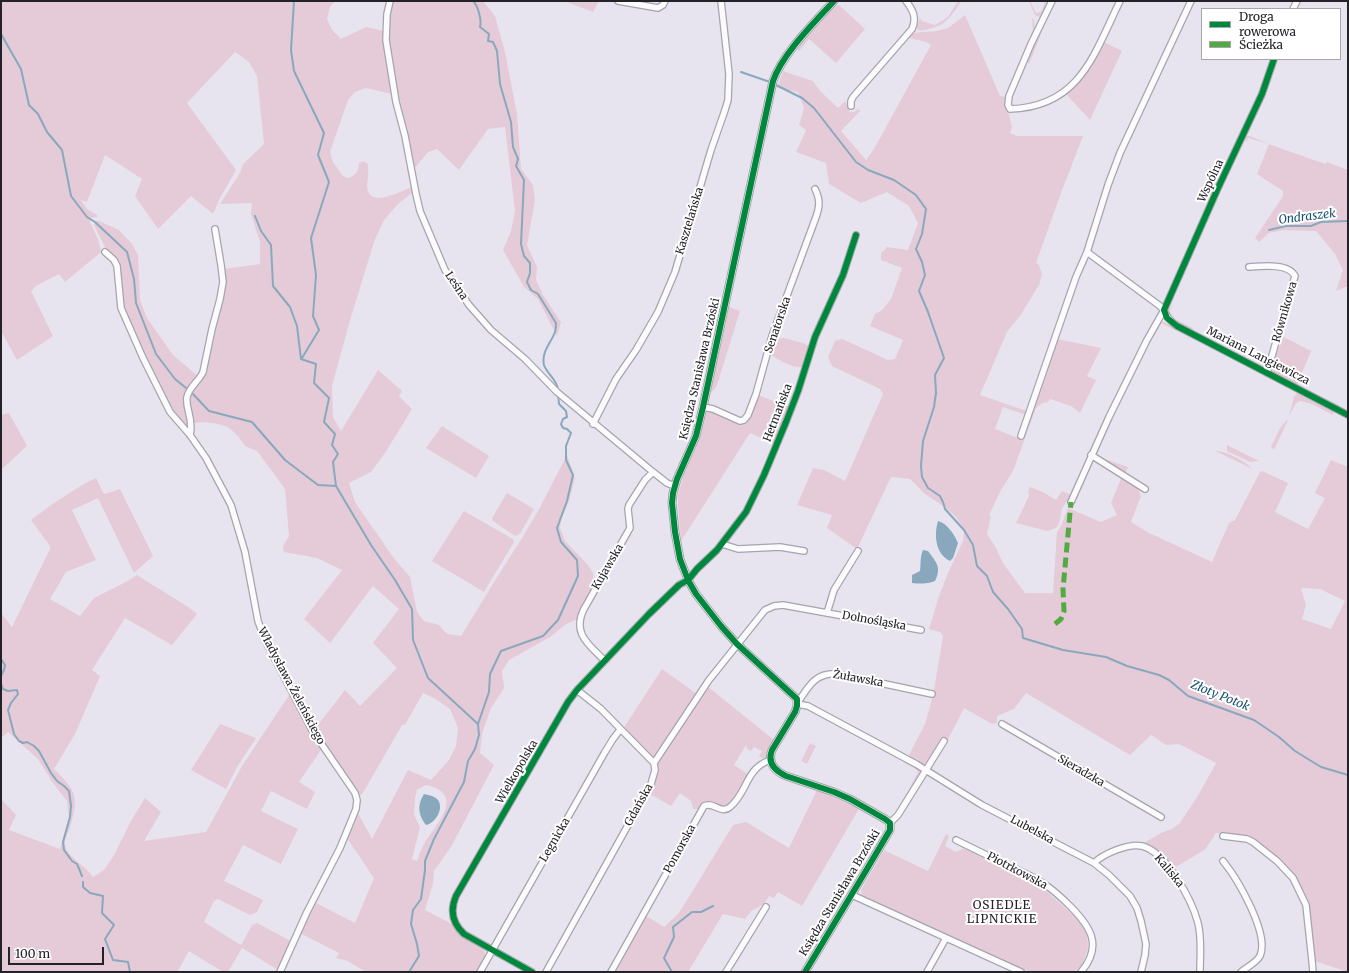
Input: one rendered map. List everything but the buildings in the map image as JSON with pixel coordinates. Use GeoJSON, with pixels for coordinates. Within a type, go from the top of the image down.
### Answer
{"type":"FeatureCollection","features":[{"type":"Feature","properties":{"kind":"street","name":"Leśna"},"geometry":{"type":"LineString","coordinates":[[390,1],[387,14],[386,40],[393,88],[410,156],[420,211],[445,270],[469,305],[491,330],[525,360],[562,397],[653,472],[667,483],[674,486]]}},
{"type":"Feature","properties":{"kind":"street"},"geometry":{"type":"LineString","coordinates":[[618,1],[658,8],[663,5],[665,1]]}},
{"type":"Feature","properties":{"kind":"street","name":"Kasztelańska"},"geometry":{"type":"LineString","coordinates":[[593,424],[616,379],[636,350],[658,312],[675,272],[711,150],[725,110],[728,100],[729,74],[720,1]]}},
{"type":"Feature","properties":{"kind":"street","name":"Księdza Stanisława Brzóski"},"geometry":{"type":"LineString","coordinates":[[797,704],[797,699],[793,695],[737,644],[705,607],[688,580],[680,559],[674,532],[672,503],[674,486],[696,436],[703,407],[773,83],[778,70],[791,51],[834,1]]}},
{"type":"Feature","properties":{"kind":"street"},"geometry":{"type":"LineString","coordinates":[[851,106],[853,97],[912,29],[914,15],[906,1]]}},
{"type":"Feature","properties":{"kind":"street"},"geometry":{"type":"LineString","coordinates":[[1052,1],[1031,44],[1009,96],[1008,105],[1010,109],[1028,108],[1044,104],[1072,86],[1090,62],[1120,1]]}},
{"type":"Feature","properties":{"kind":"street"},"geometry":{"type":"LineString","coordinates":[[1021,436],[1076,277],[1087,252],[1108,185],[1118,159],[1191,1]]}},
{"type":"Feature","properties":{"kind":"street","name":"Wspólna"},"geometry":{"type":"LineString","coordinates":[[1071,502],[1091,455],[1147,340],[1164,310],[1218,188],[1262,94],[1274,60]]}},
{"type":"Feature","properties":{"kind":"street","name":"Senatorska"},"geometry":{"type":"LineString","coordinates":[[703,407],[713,409],[736,420],[744,420],[748,415],[756,394],[774,331],[820,205],[815,189]]}},
{"type":"Feature","properties":{"kind":"street"},"geometry":{"type":"LineString","coordinates":[[190,435],[192,421],[187,403],[188,394],[200,378],[220,299],[222,282],[221,265],[215,229]]}},
{"type":"Feature","properties":{"kind":"street","name":"Hetmańska"},"geometry":{"type":"LineString","coordinates":[[688,580],[722,544],[743,516],[764,475],[798,392],[815,336],[842,275],[856,235]]}},
{"type":"Feature","properties":{"kind":"street","name":"Władysława Żeleńskiego"},"geometry":{"type":"LineString","coordinates":[[105,252],[114,260],[117,266],[121,308],[143,358],[170,412],[190,435],[206,458],[231,505],[245,552],[258,621],[266,642],[312,730],[355,793],[357,800],[356,809],[340,848],[307,912],[280,972]]}},
{"type":"Feature","properties":{"kind":"street"},"geometry":{"type":"LineString","coordinates":[[1087,252],[1164,310]]}},
{"type":"Feature","properties":{"kind":"street","name":"Równikowa"},"geometry":{"type":"LineString","coordinates":[[1249,267],[1281,267],[1292,271],[1295,276],[1267,373]]}},
{"type":"Feature","properties":{"kind":"street","name":"Mariana Langiewicza"},"geometry":{"type":"LineString","coordinates":[[1164,310],[1167,318],[1176,326],[1348,415]]}},
{"type":"Feature","properties":{"kind":"street"},"geometry":{"type":"LineString","coordinates":[[1091,455],[1145,489]]}},
{"type":"Feature","properties":{"kind":"street","name":"Kujawska"},"geometry":{"type":"LineString","coordinates":[[604,660],[582,636],[580,630],[580,618],[630,528],[629,505],[644,480],[653,472]]}},
{"type":"Feature","properties":{"kind":"street"},"geometry":{"type":"LineString","coordinates":[[722,544],[738,549],[780,547],[804,551]]}},
{"type":"Feature","properties":{"kind":"street","name":"Dolnośląska"},"geometry":{"type":"LineString","coordinates":[[828,613],[834,590],[858,550]]}},
{"type":"Feature","properties":{"kind":"street","name":"Wielkopolska"},"geometry":{"type":"LineString","coordinates":[[532,972],[493,951],[458,929],[453,917],[453,903],[568,702],[604,660],[679,585],[688,580]]}},
{"type":"Feature","properties":{"kind":"street","name":"Dolnośląska"},"geometry":{"type":"LineString","coordinates":[[737,644],[760,615],[769,607],[783,605],[921,630]]}},
{"type":"Feature","properties":{"kind":"street","name":"Gdańska"},"geometry":{"type":"LineString","coordinates":[[546,972],[651,784],[655,770],[654,762],[701,691],[737,644]]}},
{"type":"Feature","properties":{"kind":"street","name":"Żuławska"},"geometry":{"type":"LineString","coordinates":[[797,704],[811,683],[820,676],[826,674],[838,674],[932,694]]}},
{"type":"Feature","properties":{"kind":"street"},"geometry":{"type":"LineString","coordinates":[[577,690],[654,762]]}},
{"type":"Feature","properties":{"kind":"street"},"geometry":{"type":"LineString","coordinates":[[770,760],[772,750],[797,704],[808,706],[926,770],[944,740]]}},
{"type":"Feature","properties":{"kind":"street","name":"Sieradzka"},"geometry":{"type":"LineString","coordinates":[[1002,724],[1160,817]]}},
{"type":"Feature","properties":{"kind":"street","name":"Legnicka"},"geometry":{"type":"LineString","coordinates":[[493,951],[612,739],[620,730]]}},
{"type":"Feature","properties":{"kind":"street","name":"Księdza Stanisława Brzóski"},"geometry":{"type":"LineString","coordinates":[[770,760],[774,768],[780,773],[850,799],[886,819],[890,823]]}},
{"type":"Feature","properties":{"kind":"street","name":"Pomorska"},"geometry":{"type":"LineString","coordinates":[[611,972],[704,806],[708,804],[724,810],[730,807],[755,770],[761,764],[770,760]]}},
{"type":"Feature","properties":{"kind":"street","name":"Księdza Stanisława Brzóski"},"geometry":{"type":"LineString","coordinates":[[805,972],[890,830],[890,823],[898,815],[926,770]]}},
{"type":"Feature","properties":{"kind":"street","name":"Lubelska"},"geometry":{"type":"LineString","coordinates":[[926,770],[982,804],[1094,863],[1120,885],[1130,896],[1145,932],[1145,955],[1141,972]]}},
{"type":"Feature","properties":{"kind":"street"},"geometry":{"type":"LineString","coordinates":[[1223,836],[1254,842],[1277,861],[1293,878],[1306,904],[1313,972]]}},
{"type":"Feature","properties":{"kind":"street","name":"Piotrkowska"},"geometry":{"type":"LineString","coordinates":[[956,840],[1043,883],[1058,894],[1082,918],[1089,928],[1092,936],[1092,946],[1091,956],[1087,964],[1080,972]]}},
{"type":"Feature","properties":{"kind":"street","name":"Kaliska"},"geometry":{"type":"LineString","coordinates":[[1094,863],[1100,857],[1110,852],[1134,846],[1142,846],[1160,858],[1171,870],[1187,893],[1192,905],[1198,925],[1200,972]]}},
{"type":"Feature","properties":{"kind":"street"},"geometry":{"type":"LineString","coordinates":[[1223,861],[1235,877],[1256,920],[1261,938],[1260,954],[1256,960],[1241,972]]}},
{"type":"Feature","properties":{"kind":"street"},"geometry":{"type":"LineString","coordinates":[[852,895],[1021,972]]}},
{"type":"Feature","properties":{"kind":"street"},"geometry":{"type":"LineString","coordinates":[[726,972],[766,907]]}},
{"type":"Feature","properties":{"kind":"street"},"geometry":{"type":"LineString","coordinates":[[927,972],[946,938]]}},
{"type":"Feature","properties":{"kind":"street"},"geometry":{"type":"LineString","coordinates":[[480,972],[493,951]]}},
{"type":"Feature","properties":{"kind":"shaded area"},"geometry":{"type":"Polygon","coordinates":[[[1,1],[335,1],[330,7],[327,19],[332,30],[341,39],[366,27],[384,31],[387,67],[392,94],[366,88],[355,92],[348,100],[330,152],[333,162],[343,176],[348,178],[353,176],[356,172],[359,163],[363,161],[368,164],[367,186],[369,193],[373,197],[386,197],[412,187],[412,193],[398,204],[384,220],[374,242],[332,386],[333,417],[341,431],[378,370],[402,391],[399,396],[412,409],[385,453],[371,472],[349,483],[355,502],[393,557],[410,577],[417,612],[424,621],[439,625],[447,634],[461,636],[538,511],[567,455],[575,478],[569,501],[561,520],[560,528],[565,541],[588,565],[593,573],[594,584],[592,592],[579,618],[565,625],[550,637],[509,660],[502,671],[504,688],[491,708],[482,734],[480,753],[494,765],[451,847],[434,871],[433,884],[425,910],[450,923],[461,936],[482,948],[485,952],[485,961],[478,972],[366,972],[348,961],[336,958],[339,953],[300,933],[314,902],[355,923],[374,878],[347,838],[358,813],[372,839],[408,770],[431,780],[449,760],[456,746],[458,728],[450,709],[434,698],[423,693],[405,725],[402,725],[364,791],[361,795],[359,795],[322,744],[314,730],[345,690],[360,706],[397,668],[373,643],[399,609],[373,586],[330,643],[304,619],[342,570],[317,558],[284,552],[283,546],[289,536],[285,489],[257,451],[245,446],[238,436],[228,427],[205,422],[194,423],[189,396],[203,375],[224,269],[260,264],[260,242],[251,214],[252,203],[220,204],[240,173],[243,164],[264,144],[257,76],[249,62],[235,52],[187,103],[236,170],[220,198],[213,214],[191,196],[158,229],[135,196],[142,179],[105,155],[87,202],[81,200],[87,209],[97,215],[97,217],[91,218],[90,222],[98,239],[101,252],[65,282],[59,274],[36,286],[31,291],[53,336],[17,360],[1,331],[1,1]],[[426,785],[417,790],[414,815],[420,827],[412,859],[417,861],[423,846],[441,819],[445,810],[447,802],[445,795],[438,789],[426,785]]]}},
{"type":"Feature","properties":{"kind":"shaded area"},"geometry":{"type":"Polygon","coordinates":[[[391,1],[483,1],[495,16],[505,52],[517,114],[521,169],[533,185],[535,200],[527,245],[537,267],[536,280],[543,295],[561,322],[557,336],[538,299],[524,287],[503,250],[511,231],[515,211],[505,127],[488,129],[459,170],[437,149],[428,152],[414,169],[400,109],[390,54],[388,28],[391,1]]]}},
{"type":"Feature","properties":{"kind":"shaded area"},"geometry":{"type":"Polygon","coordinates":[[[564,1],[599,1],[593,12],[564,1]]]}},
{"type":"Feature","properties":{"kind":"shaded area"},"geometry":{"type":"Polygon","coordinates":[[[958,1],[961,2],[948,20],[944,23],[934,28],[923,30],[916,28],[920,18],[922,21],[935,25],[948,17],[958,1]]]}},
{"type":"Feature","properties":{"kind":"shaded area"},"geometry":{"type":"Polygon","coordinates":[[[1029,1],[1036,13],[1041,12],[1046,1],[1049,2],[1043,15],[1039,17],[1035,15],[1029,1]]]}},
{"type":"Feature","properties":{"kind":"shaded area"},"geometry":{"type":"Polygon","coordinates":[[[839,5],[865,29],[836,63],[809,39],[799,51],[797,49],[835,6],[839,5]]]}},
{"type":"Feature","properties":{"kind":"shaded area"},"geometry":{"type":"Polygon","coordinates":[[[965,15],[1000,96],[1006,97],[1033,30],[1032,17],[1034,20],[1035,29],[1007,107],[1012,127],[1010,133],[1017,136],[1083,136],[1036,263],[1039,265],[1042,274],[1039,285],[1020,316],[1007,332],[980,395],[1027,411],[1026,415],[1003,407],[995,429],[1021,439],[1057,339],[1101,348],[1087,376],[1096,380],[1080,413],[1071,406],[1050,399],[1048,402],[1043,403],[1036,408],[1013,471],[1001,490],[989,515],[991,516],[987,534],[1003,563],[1025,593],[1053,593],[1057,532],[1068,508],[1101,522],[1117,515],[1111,503],[1122,476],[1137,486],[1141,496],[1131,522],[1149,533],[1212,562],[1229,523],[1235,520],[1260,472],[1262,471],[1288,483],[1275,512],[1308,529],[1325,498],[1315,493],[1331,460],[1348,467],[1348,972],[1314,961],[1307,904],[1303,892],[1288,868],[1259,842],[1244,836],[1215,833],[1206,849],[1174,868],[1157,853],[1142,844],[1179,824],[1199,794],[1216,763],[1179,744],[1166,745],[1151,735],[1130,755],[1026,693],[1014,709],[997,716],[997,723],[992,724],[964,708],[944,745],[927,765],[910,758],[909,755],[925,724],[933,696],[943,636],[940,632],[929,629],[948,573],[963,541],[964,529],[956,517],[946,508],[925,494],[910,479],[891,477],[857,549],[827,528],[832,515],[797,505],[813,468],[824,470],[845,481],[883,394],[880,389],[832,366],[828,357],[835,341],[842,339],[888,360],[895,359],[903,340],[870,326],[875,314],[882,310],[891,299],[902,268],[881,260],[881,253],[887,247],[908,250],[918,223],[909,206],[887,192],[861,203],[829,184],[826,163],[796,152],[806,130],[799,125],[804,108],[798,92],[777,88],[783,71],[813,81],[820,91],[838,108],[845,101],[850,112],[852,113],[858,109],[860,111],[841,131],[866,160],[874,149],[931,45],[926,42],[909,38],[912,33],[937,31],[948,28],[965,15]],[[1301,588],[1306,605],[1302,619],[1331,629],[1345,601],[1320,589],[1301,588]]]}},
{"type":"Feature","properties":{"kind":"shaded area"},"geometry":{"type":"Polygon","coordinates":[[[1041,34],[1029,64],[1026,60],[1037,35],[1041,34]]]}},
{"type":"Feature","properties":{"kind":"shaded area"},"geometry":{"type":"Polygon","coordinates":[[[1104,42],[1122,51],[1090,120],[1065,93],[1104,42]]]}},
{"type":"Feature","properties":{"kind":"shaded area"},"geometry":{"type":"Polygon","coordinates":[[[1246,136],[1250,136],[1326,164],[1327,162],[1348,170],[1348,286],[1336,291],[1343,270],[1335,254],[1316,231],[1283,230],[1269,233],[1259,242],[1255,238],[1283,196],[1283,191],[1257,174],[1269,144],[1248,138],[1247,141],[1245,140],[1246,136]]]}},
{"type":"Feature","properties":{"kind":"shaded area"},"geometry":{"type":"Polygon","coordinates":[[[95,221],[99,221],[119,230],[132,244],[138,255],[140,300],[147,318],[173,355],[199,377],[189,388],[189,426],[187,428],[173,410],[160,389],[144,356],[123,308],[120,269],[107,251],[94,225],[95,221]]]}},
{"type":"Feature","properties":{"kind":"shaded area"},"geometry":{"type":"Polygon","coordinates":[[[1173,304],[1170,311],[1171,317],[1193,328],[1192,331],[1172,320],[1167,311],[1173,304]]]}},
{"type":"Feature","properties":{"kind":"shaded area"},"geometry":{"type":"Polygon","coordinates":[[[729,307],[740,311],[717,385],[710,393],[729,307]]]}},
{"type":"Feature","properties":{"kind":"shaded area"},"geometry":{"type":"Polygon","coordinates":[[[1160,322],[1164,322],[1195,340],[1161,323],[1156,333],[1160,322]]]}},
{"type":"Feature","properties":{"kind":"shaded area"},"geometry":{"type":"Polygon","coordinates":[[[1280,335],[1311,351],[1297,385],[1274,373],[1271,368],[1282,340],[1280,335]]]}},
{"type":"Feature","properties":{"kind":"shaded area"},"geometry":{"type":"Polygon","coordinates":[[[784,338],[810,346],[804,367],[795,367],[770,354],[774,339],[784,338]]]}},
{"type":"Feature","properties":{"kind":"shaded area"},"geometry":{"type":"Polygon","coordinates":[[[1300,392],[1334,410],[1333,415],[1312,404],[1300,401],[1296,403],[1289,416],[1294,397],[1300,392]]]}},
{"type":"Feature","properties":{"kind":"shaded area"},"geometry":{"type":"Polygon","coordinates":[[[758,395],[790,407],[775,444],[750,433],[681,541],[678,495],[684,474],[699,440],[707,409],[741,422],[758,395]]]}},
{"type":"Feature","properties":{"kind":"shaded area"},"geometry":{"type":"Polygon","coordinates":[[[9,413],[27,446],[1,470],[1,415],[9,413]]]}},
{"type":"Feature","properties":{"kind":"shaded area"},"geometry":{"type":"Polygon","coordinates":[[[1287,420],[1274,450],[1271,447],[1280,428],[1287,420]]]}},
{"type":"Feature","properties":{"kind":"shaded area"},"geometry":{"type":"Polygon","coordinates":[[[442,426],[489,456],[476,478],[426,448],[442,426]]]}},
{"type":"Feature","properties":{"kind":"shaded area"},"geometry":{"type":"Polygon","coordinates":[[[1227,445],[1259,461],[1250,462],[1227,451],[1227,445]]]}},
{"type":"Feature","properties":{"kind":"shaded area"},"geometry":{"type":"Polygon","coordinates":[[[1215,451],[1220,451],[1235,457],[1253,469],[1215,451]]]}},
{"type":"Feature","properties":{"kind":"shaded area"},"geometry":{"type":"Polygon","coordinates":[[[1099,457],[1128,467],[1125,474],[1099,457]]]}},
{"type":"Feature","properties":{"kind":"shaded area"},"geometry":{"type":"Polygon","coordinates":[[[96,478],[104,494],[120,489],[153,556],[134,573],[98,498],[72,510],[96,560],[66,572],[50,599],[80,616],[94,598],[137,575],[197,614],[172,645],[125,618],[92,670],[100,676],[75,734],[54,769],[72,789],[75,801],[75,809],[70,828],[66,836],[65,845],[69,854],[93,877],[104,870],[114,855],[132,819],[145,798],[161,812],[144,841],[206,832],[242,766],[290,695],[321,750],[299,782],[315,792],[307,809],[271,791],[261,811],[298,829],[281,864],[243,845],[224,881],[263,900],[257,912],[250,915],[218,899],[214,901],[204,922],[241,945],[252,925],[257,923],[289,940],[290,944],[278,970],[242,948],[228,972],[223,972],[189,951],[178,972],[1,972],[1,799],[16,815],[9,830],[60,849],[69,817],[67,801],[53,783],[38,759],[8,732],[1,738],[1,613],[12,627],[50,549],[50,546],[31,520],[63,497],[96,478]]]}},
{"type":"Feature","properties":{"kind":"shaded area"},"geometry":{"type":"Polygon","coordinates":[[[1030,487],[1043,492],[1056,500],[1062,491],[1072,495],[1063,507],[1060,521],[1056,528],[1047,531],[1016,523],[1029,496],[1028,491],[1030,487]]]}},
{"type":"Feature","properties":{"kind":"shaded area"},"geometry":{"type":"Polygon","coordinates":[[[507,493],[534,509],[520,534],[515,536],[493,521],[492,518],[507,493]]]}},
{"type":"Feature","properties":{"kind":"shaded area"},"geometry":{"type":"Polygon","coordinates":[[[464,511],[513,539],[514,542],[484,592],[432,561],[464,511]]]}},
{"type":"Feature","properties":{"kind":"shaded area"},"geometry":{"type":"Polygon","coordinates":[[[662,669],[697,694],[657,755],[652,757],[623,729],[662,669]]]}},
{"type":"Feature","properties":{"kind":"shaded area"},"geometry":{"type":"Polygon","coordinates":[[[707,686],[774,740],[767,758],[762,758],[759,756],[762,751],[754,747],[751,751],[746,748],[746,745],[734,765],[749,775],[736,797],[725,808],[710,803],[701,809],[693,809],[691,801],[680,793],[671,806],[648,793],[657,773],[657,762],[707,686]]]}},
{"type":"Feature","properties":{"kind":"shaded area"},"geometry":{"type":"Polygon","coordinates":[[[220,724],[256,738],[237,767],[226,789],[191,770],[220,724]]]}},
{"type":"Feature","properties":{"kind":"shaded area"},"geometry":{"type":"Polygon","coordinates":[[[810,743],[816,746],[807,764],[801,761],[810,743]]]}},
{"type":"Feature","properties":{"kind":"shaded area"},"geometry":{"type":"Polygon","coordinates":[[[906,761],[921,770],[922,773],[900,807],[918,772],[916,769],[905,763],[906,761]]]}},
{"type":"Feature","properties":{"kind":"shaded area"},"geometry":{"type":"Polygon","coordinates":[[[817,790],[829,793],[860,807],[802,906],[778,892],[774,898],[769,896],[764,904],[751,911],[745,919],[723,914],[688,972],[613,972],[645,915],[664,927],[679,913],[733,825],[746,822],[789,848],[817,790]]]}},
{"type":"Feature","properties":{"kind":"shaded area"},"geometry":{"type":"Polygon","coordinates":[[[946,834],[949,836],[945,846],[956,852],[964,848],[1044,889],[1080,921],[1087,934],[1088,949],[1082,965],[1074,972],[1031,972],[1021,968],[1020,969],[869,901],[870,899],[862,896],[861,890],[884,850],[928,871],[946,834]]]}},
{"type":"Feature","properties":{"kind":"water"},"geometry":{"type":"Polygon","coordinates":[[[938,521],[950,529],[958,543],[953,558],[950,561],[941,554],[937,543],[936,532],[938,521]]]}},
{"type":"Feature","properties":{"kind":"water"},"geometry":{"type":"Polygon","coordinates":[[[923,550],[928,551],[936,562],[938,568],[937,576],[935,581],[932,582],[924,584],[912,583],[912,575],[920,571],[923,550]]]}},
{"type":"Feature","properties":{"kind":"water"},"geometry":{"type":"Polygon","coordinates":[[[424,794],[436,798],[440,806],[440,810],[436,818],[430,824],[426,825],[419,810],[420,802],[424,794]]]}},
{"type":"Feature","properties":{"kind":"waterway"},"geometry":{"type":"LineString","coordinates":[[294,1],[291,50],[294,71],[324,133],[318,155],[329,182],[311,238],[316,275],[313,316],[319,330],[302,358]]}},
{"type":"Feature","properties":{"kind":"waterway"},"geometry":{"type":"LineString","coordinates":[[473,1],[479,13],[480,27],[489,34],[488,41],[493,42],[497,51],[500,84],[511,122],[513,147],[518,159],[516,166],[524,180],[521,244],[524,256],[530,263],[530,273],[527,282],[531,290],[538,294],[556,323],[555,332],[545,352],[543,360],[545,368],[556,383],[558,390]]}},
{"type":"Feature","properties":{"kind":"waterway"},"geometry":{"type":"LineString","coordinates":[[1,34],[21,69],[29,105],[38,114],[47,132],[62,150],[71,196],[87,217],[95,222],[127,252],[134,279],[136,303],[156,354],[175,379],[186,388]]}},
{"type":"Feature","properties":{"kind":"waterway"},"geometry":{"type":"LineString","coordinates":[[741,72],[770,82]]}},
{"type":"Feature","properties":{"kind":"waterway","name":"Złoty Potok"},"geometry":{"type":"LineString","coordinates":[[774,84],[802,98],[814,108],[856,162],[868,170],[894,180],[916,195],[926,209],[922,234],[916,249],[922,262],[925,275],[919,291],[944,358],[935,375],[936,393],[934,407],[923,441],[921,466],[922,477],[928,488],[940,496],[945,509],[964,530],[973,545],[977,566],[987,576],[993,592],[1008,609],[1022,629],[1023,638],[1063,650],[1106,657],[1127,666],[1159,675],[1169,680],[1188,696],[1254,720],[1279,737],[1295,751],[1321,767],[1348,775]]}},
{"type":"Feature","properties":{"kind":"waterway"},"geometry":{"type":"LineString","coordinates":[[255,216],[261,231],[271,245],[273,286],[290,307],[297,326],[301,359],[316,364],[314,383],[329,398],[324,422],[335,434],[332,445],[338,454],[333,462],[336,486],[371,545],[395,580],[412,609],[413,640],[428,678],[478,724]]}},
{"type":"Feature","properties":{"kind":"waterway","name":"Ondraszek"},"geometry":{"type":"LineString","coordinates":[[1269,230],[1286,226],[1311,226],[1321,222],[1348,221]]}},
{"type":"Feature","properties":{"kind":"waterway"},"geometry":{"type":"LineString","coordinates":[[193,394],[209,411],[252,422],[285,460],[318,485],[336,486]]}},
{"type":"Feature","properties":{"kind":"waterway"},"geometry":{"type":"LineString","coordinates":[[409,972],[419,956],[411,924],[413,910],[421,899],[425,861],[434,839],[464,782],[468,761],[475,749],[479,735],[478,724],[489,692],[490,674],[501,651],[543,636],[558,620],[578,576],[577,560],[561,542],[557,528],[567,501],[573,475],[566,460],[566,446],[571,433],[567,429],[563,428],[561,424],[563,419],[567,417],[566,411],[559,404],[558,394]]}},
{"type":"Feature","properties":{"kind":"waterway"},"geometry":{"type":"LineString","coordinates":[[1,659],[5,665],[1,676]]}},
{"type":"Feature","properties":{"kind":"waterway"},"geometry":{"type":"LineString","coordinates":[[1,684],[3,689],[8,691],[17,690],[18,694],[8,710],[14,734],[19,741],[23,743],[27,742],[39,751],[51,773],[57,781],[69,791],[71,806],[70,817],[63,842],[64,850],[72,861],[77,864],[82,876]]}},
{"type":"Feature","properties":{"kind":"waterway"},"geometry":{"type":"LineString","coordinates":[[83,882],[83,887],[90,893],[103,896],[102,913],[114,925],[105,939],[113,960],[128,962],[130,972]]}},
{"type":"Feature","properties":{"kind":"waterway"},"geometry":{"type":"LineString","coordinates":[[672,972],[664,958],[674,937],[673,927],[692,912],[701,912],[713,906]]}},
{"type":"Feature","properties":{"kind":"marked path"},"geometry":{"type":"LineString","coordinates":[[1055,624],[1061,619],[1064,611],[1063,589],[1071,502]]}},
{"type":"Feature","properties":{"kind":"cycle path"},"geometry":{"type":"LineString","coordinates":[[805,972],[890,830],[890,823],[850,799],[786,776],[775,769],[771,763],[772,750],[795,712],[797,699],[737,644],[696,594],[688,580],[680,559],[672,503],[677,479],[696,436],[703,407],[773,81],[791,49],[834,1]]}},
{"type":"Feature","properties":{"kind":"cycle path"},"geometry":{"type":"LineString","coordinates":[[1274,60],[1262,94],[1218,188],[1164,310],[1167,318],[1177,326],[1348,415]]}},
{"type":"Feature","properties":{"kind":"cycle path"},"geometry":{"type":"LineString","coordinates":[[532,972],[464,934],[460,930],[453,916],[453,906],[456,896],[568,702],[577,690],[649,614],[679,585],[688,580],[717,550],[746,512],[764,475],[786,422],[798,391],[815,337],[843,275],[856,235]]}},
{"type":"Feature","properties":{"kind":"district","name":"OSIEDLE LIPNICKIE"},"geometry":{"type":"Point","coordinates":[1002,913]}}]}
